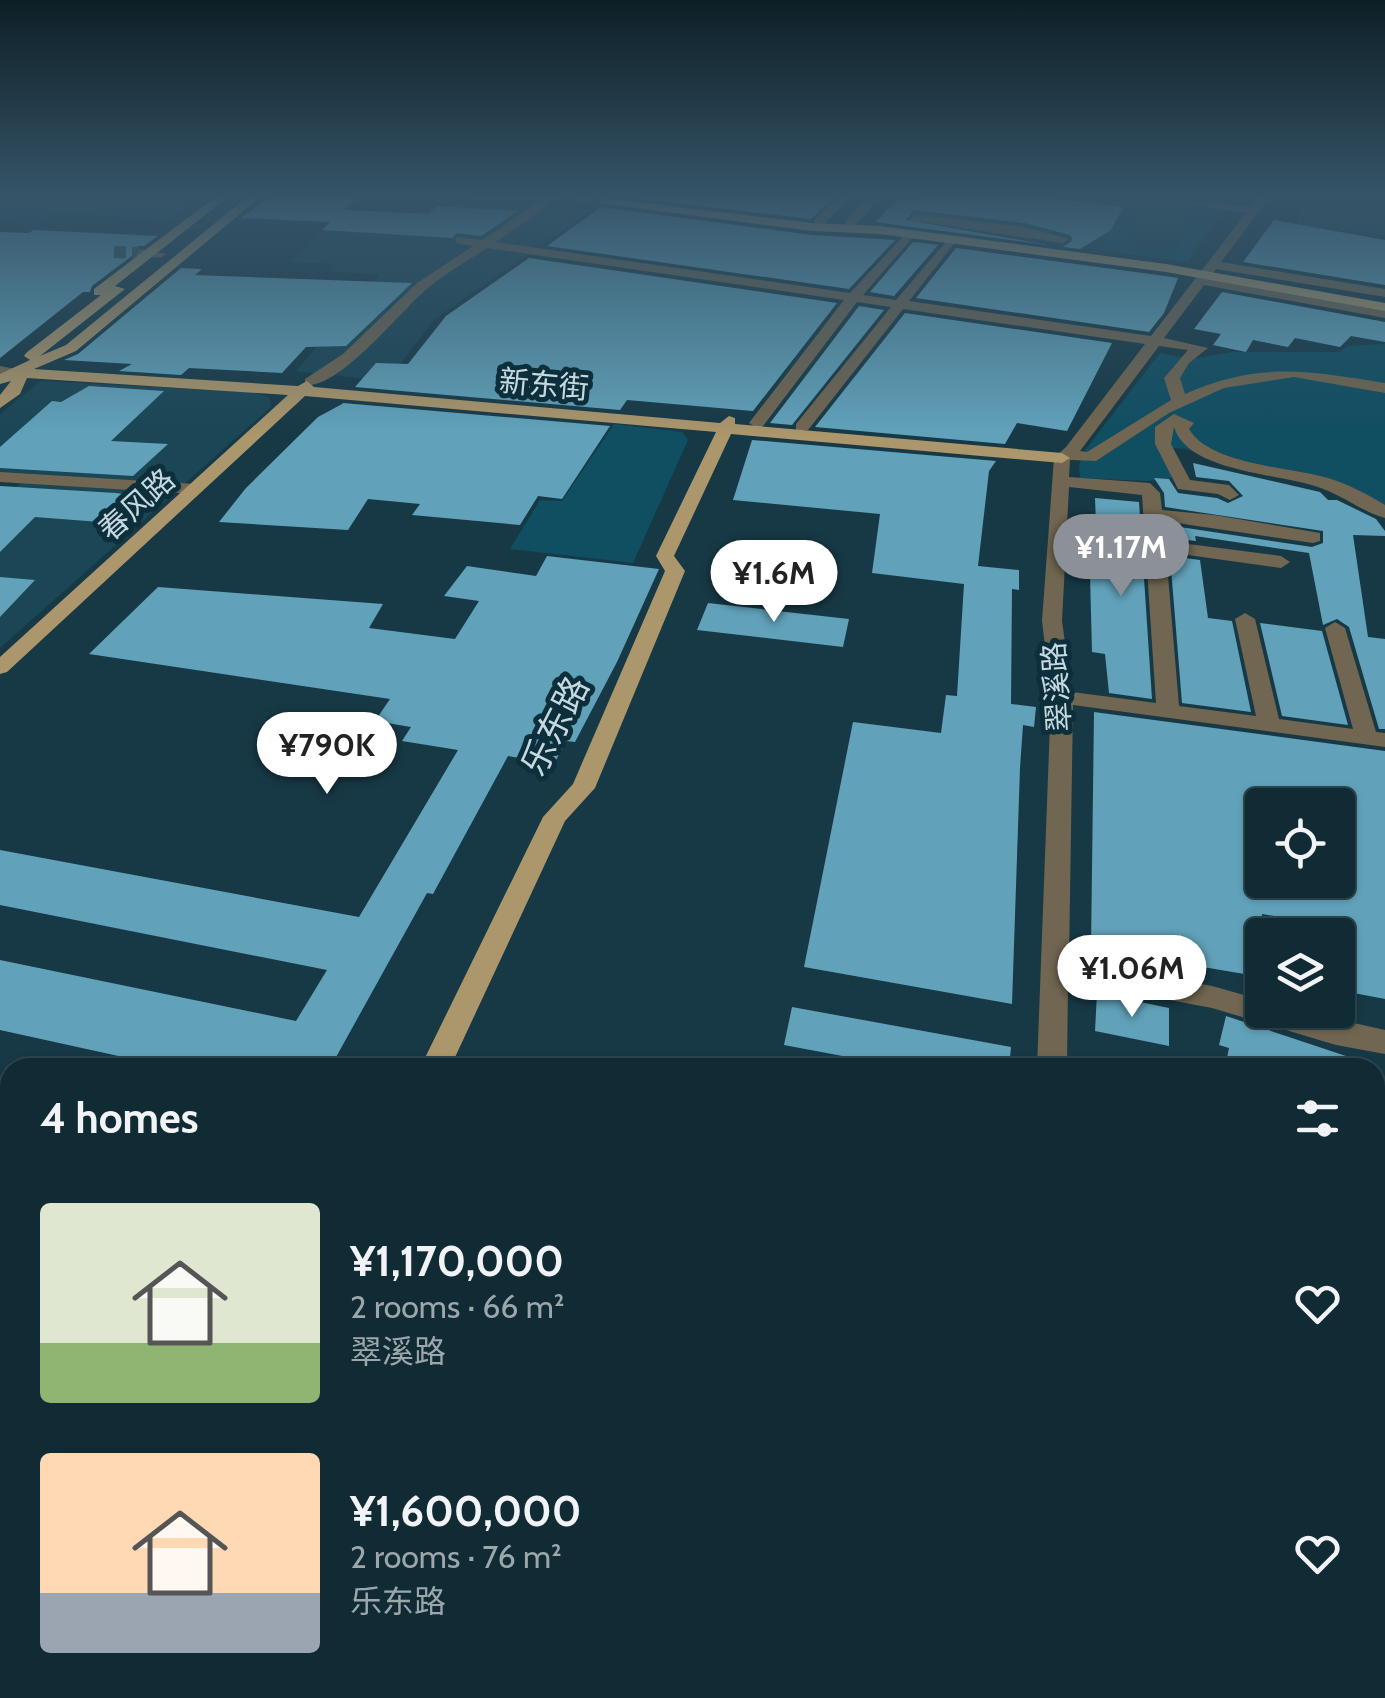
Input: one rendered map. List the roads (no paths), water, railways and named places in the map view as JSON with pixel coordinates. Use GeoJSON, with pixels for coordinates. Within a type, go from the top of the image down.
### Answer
{"type":"FeatureCollection","features":[{"type":"Feature","properties":{"kind":"main road"},"geometry":{"type":"LineString","coordinates":[[0,390],[5,374],[123,276]]}},
{"type":"Feature","properties":{"kind":"main road"},"geometry":{"type":"LineString","coordinates":[[5,374],[71,348],[158,276]]}},
{"type":"Feature","properties":{"kind":"main road","name":"新东街"},"geometry":{"type":"LineString","coordinates":[[36,365],[727,424],[1065,461]]}},
{"type":"Feature","properties":{"kind":"main road"},"geometry":{"type":"LineString","coordinates":[[0,403],[14,391],[5,374]]}},
{"type":"Feature","properties":{"kind":"main road","name":"新东街"},"geometry":{"type":"LineString","coordinates":[[5,374],[306,387],[622,424],[758,423],[1065,461]]}},
{"type":"Feature","properties":{"kind":"main road","name":"春风路"},"geometry":{"type":"LineString","coordinates":[[0,668],[306,387]]}},
{"type":"Feature","properties":{"kind":"main road","name":"乐东路"},"geometry":{"type":"LineString","coordinates":[[440,1058],[556,818],[583,788],[675,571],[665,556],[727,424]]}},
{"type":"Feature","properties":{"kind":"street"},"geometry":{"type":"LineString","coordinates":[[306,387],[348,357],[436,276]]}},
{"type":"Feature","properties":{"kind":"street"},"geometry":{"type":"LineString","coordinates":[[704,276],[1201,348],[1184,360],[1172,378],[1180,401]]}},
{"type":"Feature","properties":{"kind":"street"},"geometry":{"type":"LineString","coordinates":[[758,423],[872,276]]}},
{"type":"Feature","properties":{"kind":"street"},"geometry":{"type":"LineString","coordinates":[[802,428],[921,276]]}},
{"type":"Feature","properties":{"kind":"street"},"geometry":{"type":"LineString","coordinates":[[1065,461],[1206,276]]}},
{"type":"Feature","properties":{"kind":"street"},"geometry":{"type":"LineString","coordinates":[[1224,276],[1385,308]]}},
{"type":"Feature","properties":{"kind":"street"},"geometry":{"type":"LineString","coordinates":[[1237,276],[1385,293]]}},
{"type":"Feature","properties":{"kind":"street"},"geometry":{"type":"LineString","coordinates":[[306,387],[340,342]]}},
{"type":"Feature","properties":{"kind":"street"},"geometry":{"type":"LineString","coordinates":[[1065,461],[1090,457],[1180,401],[1220,384],[1294,373],[1385,388]]}},
{"type":"Feature","properties":{"kind":"street"},"geometry":{"type":"LineString","coordinates":[[1230,496],[1222,490],[1184,485],[1163,444],[1163,427],[1174,419],[1186,422],[1181,428],[1190,444],[1225,459],[1322,482],[1368,501],[1385,513]]}},
{"type":"Feature","properties":{"kind":"street"},"geometry":{"type":"LineString","coordinates":[[1065,461],[1151,492],[1168,711]]}},
{"type":"Feature","properties":{"kind":"street","name":"翠溪路"},"geometry":{"type":"LineString","coordinates":[[1052,1058],[1062,697],[1052,622],[1065,461]]}},
{"type":"Feature","properties":{"kind":"street"},"geometry":{"type":"LineString","coordinates":[[0,477],[195,489]]}},
{"type":"Feature","properties":{"kind":"street"},"geometry":{"type":"LineString","coordinates":[[1154,515],[1314,536]]}},
{"type":"Feature","properties":{"kind":"street"},"geometry":{"type":"LineString","coordinates":[[1156,545],[1282,562]]}},
{"type":"Feature","properties":{"kind":"street"},"geometry":{"type":"LineString","coordinates":[[1245,620],[1268,724]]}},
{"type":"Feature","properties":{"kind":"street"},"geometry":{"type":"LineString","coordinates":[[1062,697],[1376,739],[1335,628]]}},
{"type":"Feature","properties":{"kind":"street"},"geometry":{"type":"LineString","coordinates":[[1057,968],[1212,997],[1336,1033],[1385,1042]]}}]}
